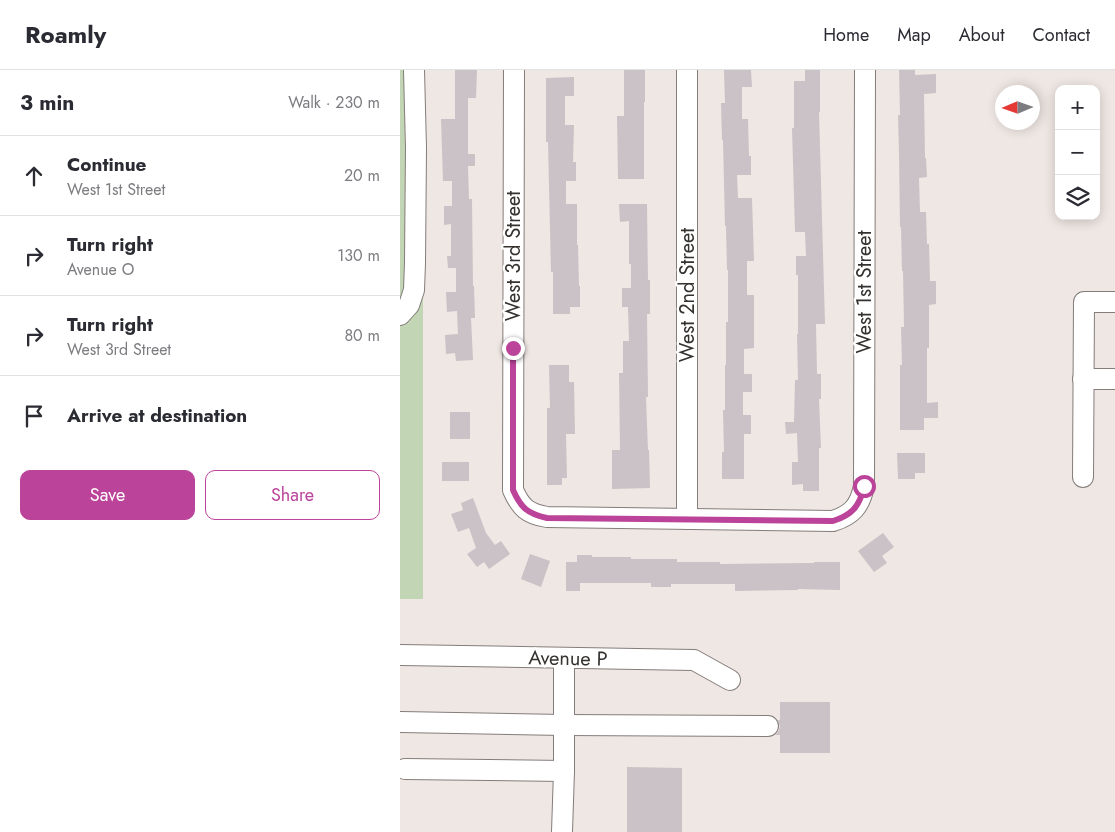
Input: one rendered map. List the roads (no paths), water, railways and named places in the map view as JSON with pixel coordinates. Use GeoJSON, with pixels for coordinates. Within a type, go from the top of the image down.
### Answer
{"type":"FeatureCollection","features":[{"type":"Feature","properties":{"kind":"street"},"geometry":{"type":"LineString","coordinates":[[400,315],[409,305],[414,290],[416,263],[414,70]]}},
{"type":"Feature","properties":{"kind":"street","name":"West 3rd Street"},"geometry":{"type":"LineString","coordinates":[[514,70],[513,490],[518,501],[526,510],[547,518],[687,519]]}},
{"type":"Feature","properties":{"kind":"street","name":"West 2nd Street"},"geometry":{"type":"LineString","coordinates":[[687,70],[687,519]]}},
{"type":"Feature","properties":{"kind":"street","name":"West 1st Street"},"geometry":{"type":"LineString","coordinates":[[687,519],[833,521],[844,518],[853,511],[862,497],[864,486],[865,70]]}},
{"type":"Feature","properties":{"kind":"street"},"geometry":{"type":"LineString","coordinates":[[1082,477],[1084,302],[1115,302]]}},
{"type":"Feature","properties":{"kind":"street"},"geometry":{"type":"LineString","coordinates":[[1084,379],[1115,379]]}},
{"type":"Feature","properties":{"kind":"street","name":"Avenue P"},"geometry":{"type":"LineString","coordinates":[[400,655],[694,660],[730,680]]}},
{"type":"Feature","properties":{"kind":"street"},"geometry":{"type":"LineString","coordinates":[[562,832],[564,658]]}},
{"type":"Feature","properties":{"kind":"street"},"geometry":{"type":"LineString","coordinates":[[401,722],[768,726]]}},
{"type":"Feature","properties":{"kind":"street"},"geometry":{"type":"LineString","coordinates":[[404,769],[564,771]]}}]}
